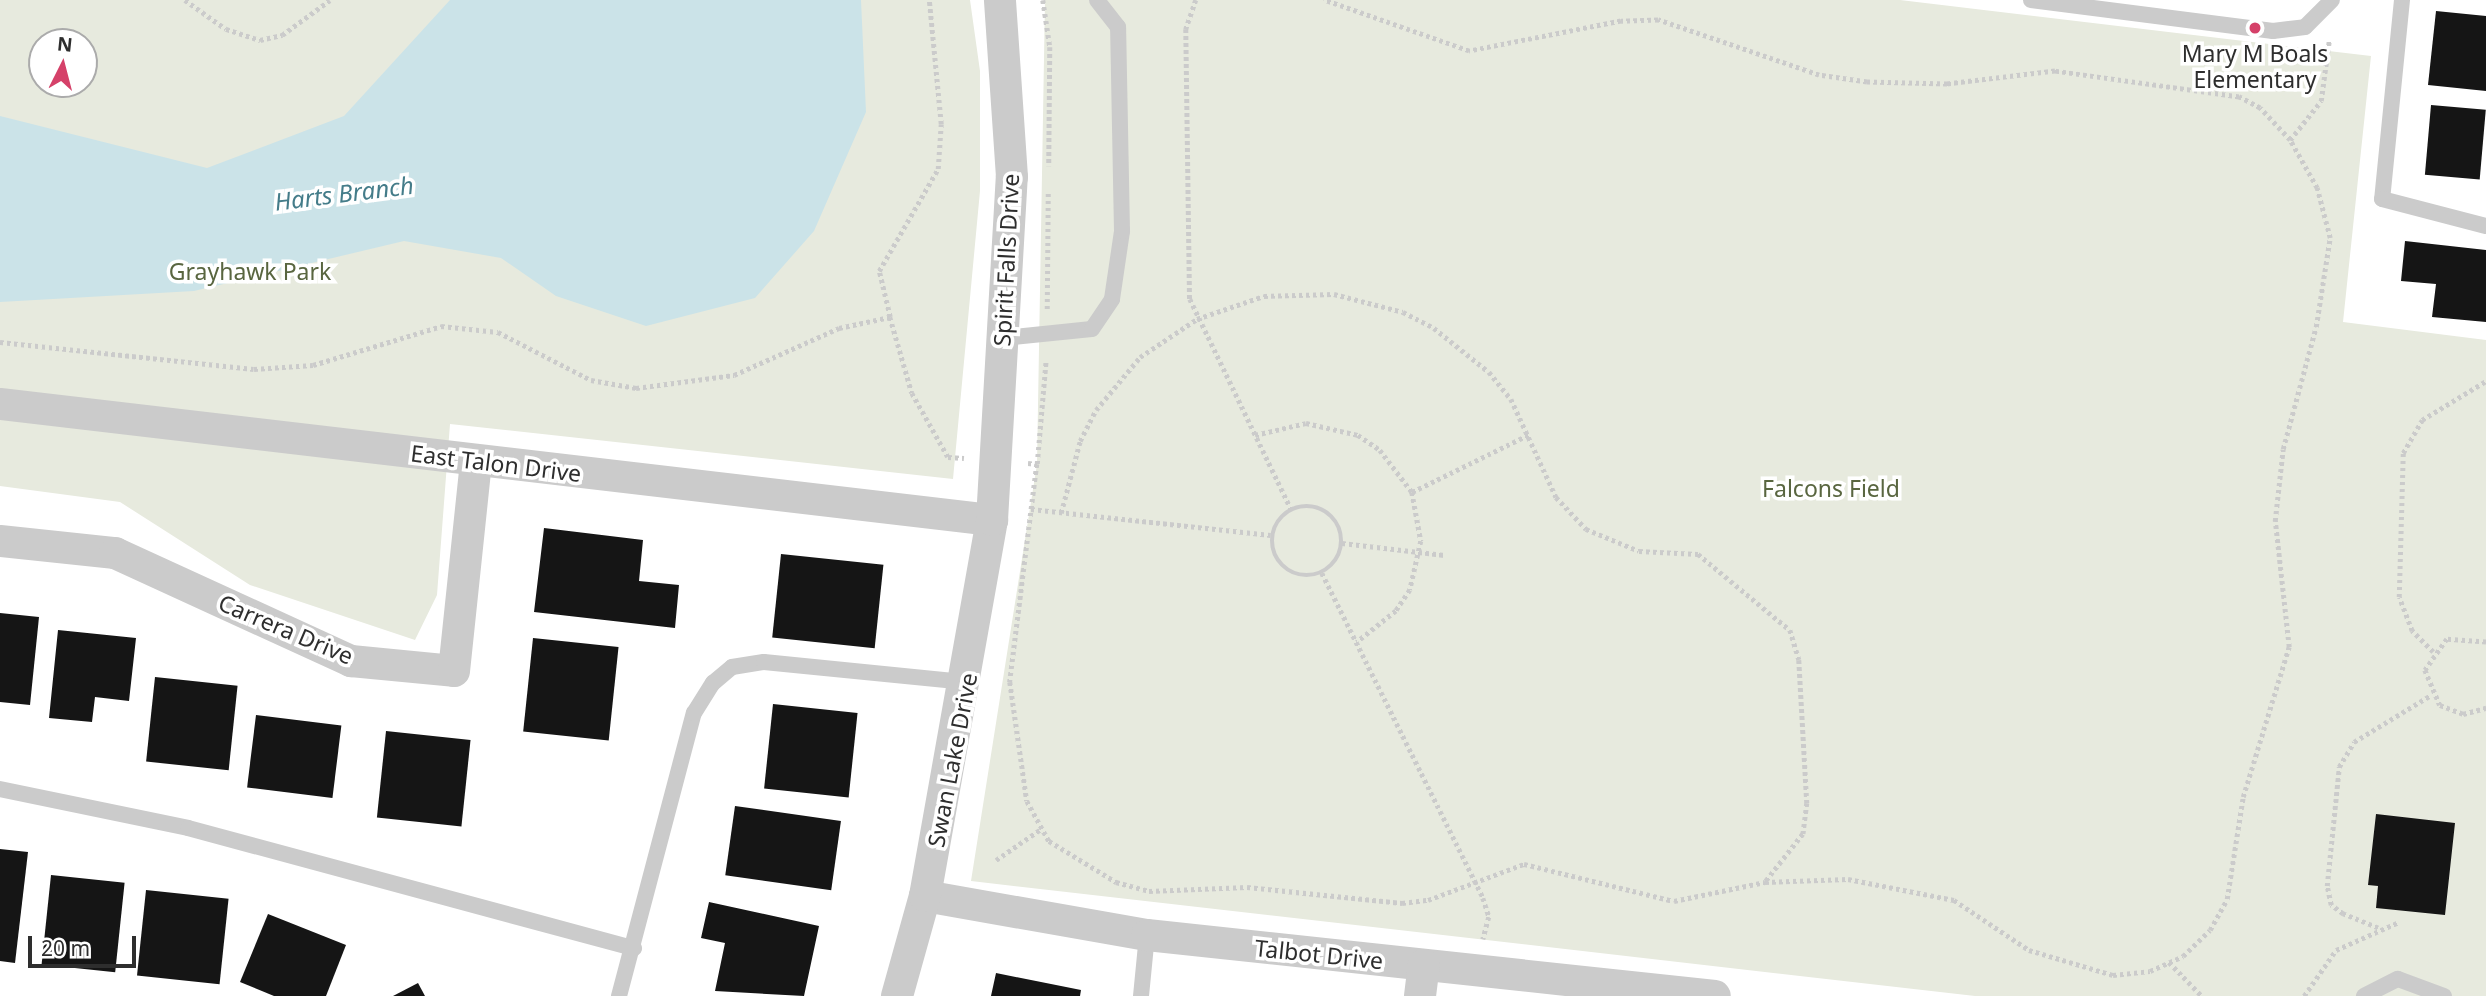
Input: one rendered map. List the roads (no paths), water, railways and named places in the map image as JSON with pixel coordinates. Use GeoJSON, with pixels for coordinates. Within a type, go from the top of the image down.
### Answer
{"type":"FeatureCollection","features":[{"type":"Feature","properties":{"kind":"street","name":"Spirit Falls Drive"},"geometry":{"type":"LineString","coordinates":[[992,520],[1012,177],[1000,0]]}},
{"type":"Feature","properties":{"kind":"street","name":"East Talon Drive"},"geometry":{"type":"LineString","coordinates":[[0,404],[992,520]]}},
{"type":"Feature","properties":{"kind":"street","name":"Carrera Drive"},"geometry":{"type":"LineString","coordinates":[[0,541],[115,554],[351,661],[454,671],[476,460]]}},
{"type":"Feature","properties":{"kind":"street","name":"Swan Lake Drive"},"geometry":{"type":"LineString","coordinates":[[897,996],[925,896],[968,682],[992,520]]}},
{"type":"Feature","properties":{"kind":"street","name":"Talbot Drive"},"geometry":{"type":"LineString","coordinates":[[925,896],[1147,935],[1716,996]]}},
{"type":"Feature","properties":{"kind":"street"},"geometry":{"type":"LineString","coordinates":[[1420,996],[1424,965]]}},
{"type":"Feature","properties":{"kind":"lane"},"geometry":{"type":"LineString","coordinates":[[1003,338],[1092,329],[1112,299],[1122,231],[1118,27],[1097,0]]}},
{"type":"Feature","properties":{"kind":"lane"},"geometry":{"type":"LineString","coordinates":[[2031,0],[2273,31],[2305,27],[2322,16],[2332,0]]}},
{"type":"Feature","properties":{"kind":"lane"},"geometry":{"type":"LineString","coordinates":[[2402,0],[2382,199],[2486,226]]}},
{"type":"Feature","properties":{"kind":"lane"},"geometry":{"type":"LineString","coordinates":[[619,996],[694,713],[732,667],[764,662],[968,682]]}},
{"type":"Feature","properties":{"kind":"lane"},"geometry":{"type":"LineString","coordinates":[[0,789],[188,828],[634,947]]}},
{"type":"Feature","properties":{"kind":"lane"},"geometry":{"type":"LineString","coordinates":[[1140,996],[1147,935]]}},
{"type":"Feature","properties":{"kind":"lane"},"geometry":{"type":"LineString","coordinates":[[2364,996],[2398,979],[2445,996]]}},
{"type":"Feature","properties":{"kind":"water","name":"Harts Branch"},"geometry":{"type":"Polygon","coordinates":[[[450,0],[861,0],[866,112],[814,231],[755,298],[646,326],[556,296],[501,258],[404,241],[194,291],[0,302],[0,116],[207,168],[344,116],[450,0]]]}},
{"type":"Feature","properties":{"kind":"place","name":"Mary M Boals Elementary"},"geometry":{"type":"Point","coordinates":[2255,28]}},
{"type":"Feature","properties":{"kind":"park label","name":"Grayhawk Park"},"geometry":{"type":"Point","coordinates":[250,271]}},
{"type":"Feature","properties":{"kind":"park label","name":"Falcons Field"},"geometry":{"type":"Point","coordinates":[1831,488]}}]}
